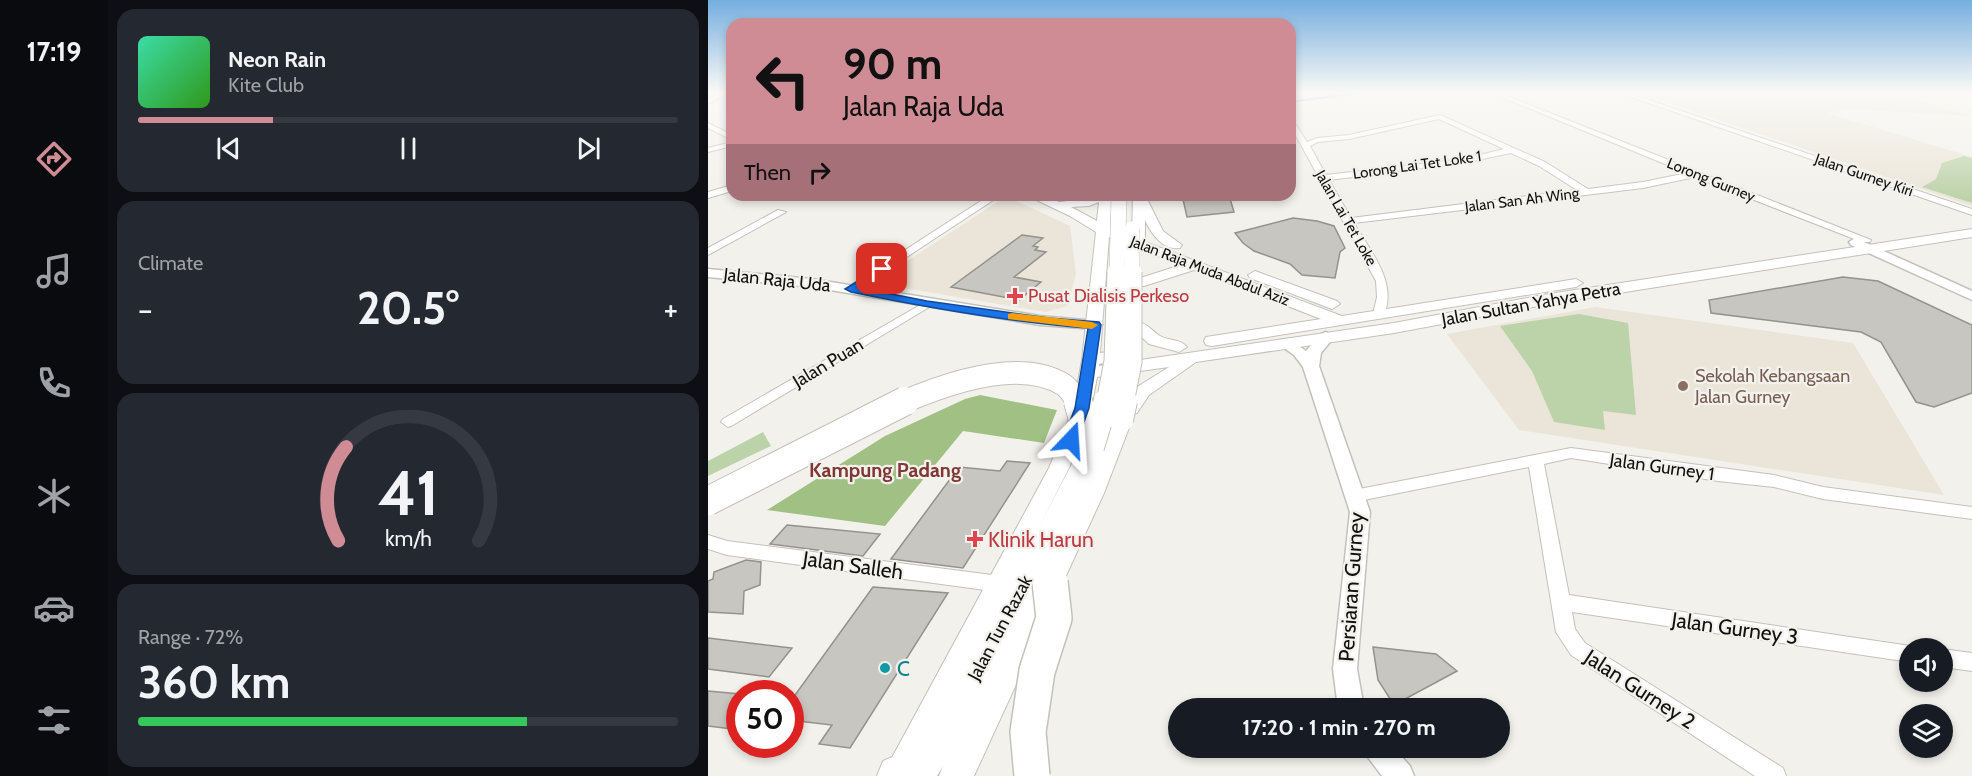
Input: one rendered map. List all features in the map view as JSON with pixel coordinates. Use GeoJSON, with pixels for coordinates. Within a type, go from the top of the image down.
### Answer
{"type":"FeatureCollection","features":[{"type":"Feature","properties":{"kind":"highway"},"geometry":{"type":"LineString","coordinates":[[708,501],[920,394],[972,378],[996,374],[1021,373],[1041,376],[1067,388],[1079,402],[1092,447]]}},
{"type":"Feature","properties":{"kind":"highway"},"geometry":{"type":"LineString","coordinates":[[1032,776],[1028,732],[1037,671],[1054,618],[1050,582]]}},
{"type":"Feature","properties":{"kind":"main road","name":"Jalan Raja Muda Abdul Aziz"},"geometry":{"type":"LineString","coordinates":[[1046,201],[1105,226],[1138,237],[1175,245],[1362,316]]}},
{"type":"Feature","properties":{"kind":"main road","name":"Jalan Raja Muda Abdul Aziz"},"geometry":{"type":"LineString","coordinates":[[1058,201],[1105,226]]}},
{"type":"Feature","properties":{"kind":"main road"},"geometry":{"type":"LineString","coordinates":[[1064,204],[1091,201]]}},
{"type":"Feature","properties":{"kind":"main road","name":"Jalan Tun Razak"},"geometry":{"type":"LineString","coordinates":[[897,776],[1000,584],[1071,440],[1082,408],[1090,367],[1105,226],[1105,201]]}},
{"type":"Feature","properties":{"kind":"main road","name":"Jalan Tun Razak"},"geometry":{"type":"LineString","coordinates":[[918,776],[987,656],[1092,447],[1102,418],[1114,361],[1119,201]]}},
{"type":"Feature","properties":{"kind":"main road","name":"Jalan Tun Razak"},"geometry":{"type":"LineString","coordinates":[[956,776],[1092,493],[1121,420],[1132,362],[1132,201]]}},
{"type":"Feature","properties":{"kind":"main road","name":"Jalan Tun Razak"},"geometry":{"type":"LineString","coordinates":[[966,776],[1095,508],[1122,438],[1130,409],[1138,359],[1139,201]]}},
{"type":"Feature","properties":{"kind":"main road"},"geometry":{"type":"LineString","coordinates":[[1142,201],[1158,233],[1175,245]]}},
{"type":"Feature","properties":{"kind":"main road","name":"Jalan Sultan Yahya Petra"},"geometry":{"type":"LineString","coordinates":[[1090,367],[1138,359],[1202,355],[1394,328],[1972,225]]}},
{"type":"Feature","properties":{"kind":"main road","name":"Jalan Sultan Yahya Petra"},"geometry":{"type":"LineString","coordinates":[[1138,359],[1179,346],[1362,316],[1867,244],[1972,232]]}},
{"type":"Feature","properties":{"kind":"main road","name":"Jalan Raja Muda Abdul Aziz"},"geometry":{"type":"LineString","coordinates":[[1138,237],[1196,265],[1337,320],[1365,326],[1394,328]]}},
{"type":"Feature","properties":{"kind":"main road"},"geometry":{"type":"LineString","coordinates":[[1139,283],[1196,265]]}},
{"type":"Feature","properties":{"kind":"main road"},"geometry":{"type":"LineString","coordinates":[[1272,331],[1286,314],[1287,308],[1282,298]]}},
{"type":"Feature","properties":{"kind":"main road"},"geometry":{"type":"LineString","coordinates":[[1139,327],[1155,340],[1179,346]]}},
{"type":"Feature","properties":{"kind":"main road"},"geometry":{"type":"LineString","coordinates":[[1130,409],[1143,391],[1175,369],[1202,355]]}},
{"type":"Feature","properties":{"kind":"street"},"geometry":{"type":"LineString","coordinates":[[1305,145],[1317,140],[1386,128]]}},
{"type":"Feature","properties":{"kind":"street"},"geometry":{"type":"LineString","coordinates":[[1464,128],[1552,170],[1586,192]]}},
{"type":"Feature","properties":{"kind":"street","name":"Lorong Gurney"},"geometry":{"type":"LineString","coordinates":[[1582,128],[1867,244]]}},
{"type":"Feature","properties":{"kind":"street","name":"Jalan Gurney Kiri"},"geometry":{"type":"LineString","coordinates":[[1726,128],[1972,212]]}},
{"type":"Feature","properties":{"kind":"street","name":"Jalan Lai Tet Loke"},"geometry":{"type":"LineString","coordinates":[[1296,132],[1382,281],[1383,297],[1379,314]]}},
{"type":"Feature","properties":{"kind":"street"},"geometry":{"type":"LineString","coordinates":[[708,150],[726,146]]}},
{"type":"Feature","properties":{"kind":"street","name":"Lorong Lai Tet Loke 1"},"geometry":{"type":"LineString","coordinates":[[1322,178],[1463,161],[1511,150]]}},
{"type":"Feature","properties":{"kind":"street","name":"Jalan San Ah Wing"},"geometry":{"type":"LineString","coordinates":[[1347,221],[1643,185],[1696,174]]}},
{"type":"Feature","properties":{"kind":"street"},"geometry":{"type":"LineString","coordinates":[[708,195],[726,190]]}},
{"type":"Feature","properties":{"kind":"street"},"geometry":{"type":"LineString","coordinates":[[851,289],[988,201]]}},
{"type":"Feature","properties":{"kind":"street"},"geometry":{"type":"LineString","coordinates":[[708,252],[781,212]]}},
{"type":"Feature","properties":{"kind":"street"},"geometry":{"type":"LineString","coordinates":[[1867,244],[1912,270],[1933,277],[1972,296]]}},
{"type":"Feature","properties":{"kind":"street","name":"Jalan Raja Uda"},"geometry":{"type":"LineString","coordinates":[[708,273],[775,276],[927,304],[1049,322],[1095,325]]}},
{"type":"Feature","properties":{"kind":"street","name":"Jalan Puan"},"geometry":{"type":"LineString","coordinates":[[728,422],[927,304]]}},
{"type":"Feature","properties":{"kind":"street"},"geometry":{"type":"LineString","coordinates":[[1311,366],[1313,352],[1326,337]]}},
{"type":"Feature","properties":{"kind":"street","name":"Persiaran Gurney"},"geometry":{"type":"LineString","coordinates":[[1285,343],[1299,352],[1311,366],[1360,512],[1345,669],[1349,698]]}},
{"type":"Feature","properties":{"kind":"street","name":"Jalan Gurney 1"},"geometry":{"type":"LineString","coordinates":[[1354,496],[1536,462],[1571,453],[1774,481],[1823,493],[1972,513]]}},
{"type":"Feature","properties":{"kind":"street","name":"Jalan Gurney 2"},"geometry":{"type":"LineString","coordinates":[[1536,462],[1566,632],[1578,649],[1775,776]]}},
{"type":"Feature","properties":{"kind":"street","name":"Jalan Salleh"},"geometry":{"type":"LineString","coordinates":[[708,542],[727,548],[1000,584]]}},
{"type":"Feature","properties":{"kind":"street","name":"Jalan Gurney 3"},"geometry":{"type":"LineString","coordinates":[[1560,602],[1899,651]]}},
{"type":"Feature","properties":{"kind":"street"},"geometry":{"type":"LineString","coordinates":[[1953,659],[1972,662]]}},
{"type":"Feature","properties":{"kind":"street"},"geometry":{"type":"LineString","coordinates":[[1385,758],[1400,776]]}},
{"type":"Feature","properties":{"kind":"shaded area"},"geometry":{"type":"Polygon","coordinates":[[[1744,128],[1877,128],[1972,157],[1972,206],[1744,128]]]}},
{"type":"Feature","properties":{"kind":"shaded area"},"geometry":{"type":"Polygon","coordinates":[[[998,201],[1017,201],[1070,226],[1076,274],[1067,306],[1046,312],[874,283],[998,201]]]}},
{"type":"Feature","properties":{"kind":"shaded area","name":"Sekolah Kebangsaan Jalan Gurney"},"geometry":{"type":"Polygon","coordinates":[[[1595,307],[1853,343],[1944,495],[1519,430],[1447,334],[1595,307]]]}},
{"type":"Feature","properties":{"kind":"green space"},"geometry":{"type":"Polygon","coordinates":[[[1964,156],[1972,158],[1972,203],[1922,187],[1936,179],[1942,163],[1964,156]]]}},
{"type":"Feature","properties":{"kind":"green space"},"geometry":{"type":"Polygon","coordinates":[[[1579,314],[1628,323],[1636,415],[1603,411],[1605,430],[1554,422],[1532,371],[1500,326],[1579,314]]]}},
{"type":"Feature","properties":{"kind":"green space"},"geometry":{"type":"Polygon","coordinates":[[[980,395],[1057,410],[1044,443],[963,431],[885,526],[767,510],[885,436],[965,399],[980,395]]]}},
{"type":"Feature","properties":{"kind":"green space"},"geometry":{"type":"Polygon","coordinates":[[[763,432],[771,446],[708,476],[708,461],[763,432]]]}},
{"type":"Feature","properties":{"kind":"building"},"geometry":{"type":"Polygon","coordinates":[[[1183,201],[1231,201],[1234,212],[1187,217],[1183,201]]]}},
{"type":"Feature","properties":{"kind":"building"},"geometry":{"type":"Polygon","coordinates":[[[1293,218],[1334,226],[1345,248],[1340,252],[1335,278],[1302,275],[1290,264],[1254,251],[1235,233],[1293,218]]]}},
{"type":"Feature","properties":{"kind":"building"},"geometry":{"type":"Polygon","coordinates":[[[1022,235],[1043,238],[1033,246],[1038,247],[1035,250],[1046,252],[1014,277],[1041,282],[1019,300],[951,287],[1022,235]]]}},
{"type":"Feature","properties":{"kind":"building"},"geometry":{"type":"Polygon","coordinates":[[[1843,277],[1878,281],[1972,325],[1972,393],[1934,407],[1916,402],[1881,342],[1861,332],[1711,313],[1709,300],[1843,277]]]}},
{"type":"Feature","properties":{"kind":"building"},"geometry":{"type":"Polygon","coordinates":[[[1007,461],[1030,463],[963,568],[891,559],[959,467],[1000,471],[1007,461]]]}},
{"type":"Feature","properties":{"kind":"building"},"geometry":{"type":"Polygon","coordinates":[[[787,525],[880,534],[863,556],[770,544],[787,525]]]}},
{"type":"Feature","properties":{"kind":"building"},"geometry":{"type":"Polygon","coordinates":[[[746,560],[761,562],[760,585],[744,591],[743,614],[708,612],[708,581],[713,579],[714,572],[746,560]]]}},
{"type":"Feature","properties":{"kind":"building"},"geometry":{"type":"Polygon","coordinates":[[[873,587],[948,593],[850,748],[819,744],[832,725],[804,722],[804,683],[873,587]]]}},
{"type":"Feature","properties":{"kind":"building"},"geometry":{"type":"Polygon","coordinates":[[[708,638],[792,648],[769,677],[708,669],[708,638]]]}},
{"type":"Feature","properties":{"kind":"building"},"geometry":{"type":"Polygon","coordinates":[[[1373,647],[1436,654],[1457,671],[1407,698],[1390,698],[1378,680],[1373,647]]]}},
{"type":"Feature","properties":{"kind":"building"},"geometry":{"type":"Polygon","coordinates":[[[708,691],[726,693],[726,728],[708,726],[708,691]]]}},
{"type":"Feature","properties":{"kind":"slow traffic"},"geometry":{"type":"LineString","coordinates":[[1012,316],[1084,326],[1092,325]]}},
{"type":"Feature","properties":{"kind":"place","name":"Pusat Dialisis Perkeso"},"geometry":{"type":"Point","coordinates":[1015,296]}},
{"type":"Feature","properties":{"kind":"place","name":"Sekolah Kebangsaan Jalan Gurney"},"geometry":{"type":"Point","coordinates":[1683,386]}},
{"type":"Feature","properties":{"kind":"place","name":"Klinik Harun"},"geometry":{"type":"Point","coordinates":[975,539]}},
{"type":"Feature","properties":{"kind":"place","name":"C"},"geometry":{"type":"Point","coordinates":[885,668]}},
{"type":"Feature","properties":{"kind":"district","name":"Kampung Padang"},"geometry":{"type":"Point","coordinates":[885,470]}},
{"type":"Feature","properties":{"kind":"route"},"geometry":{"type":"LineString","coordinates":[[882,269],[851,289],[927,304],[1049,322],[1095,325],[1082,408],[1071,440]]}}]}
